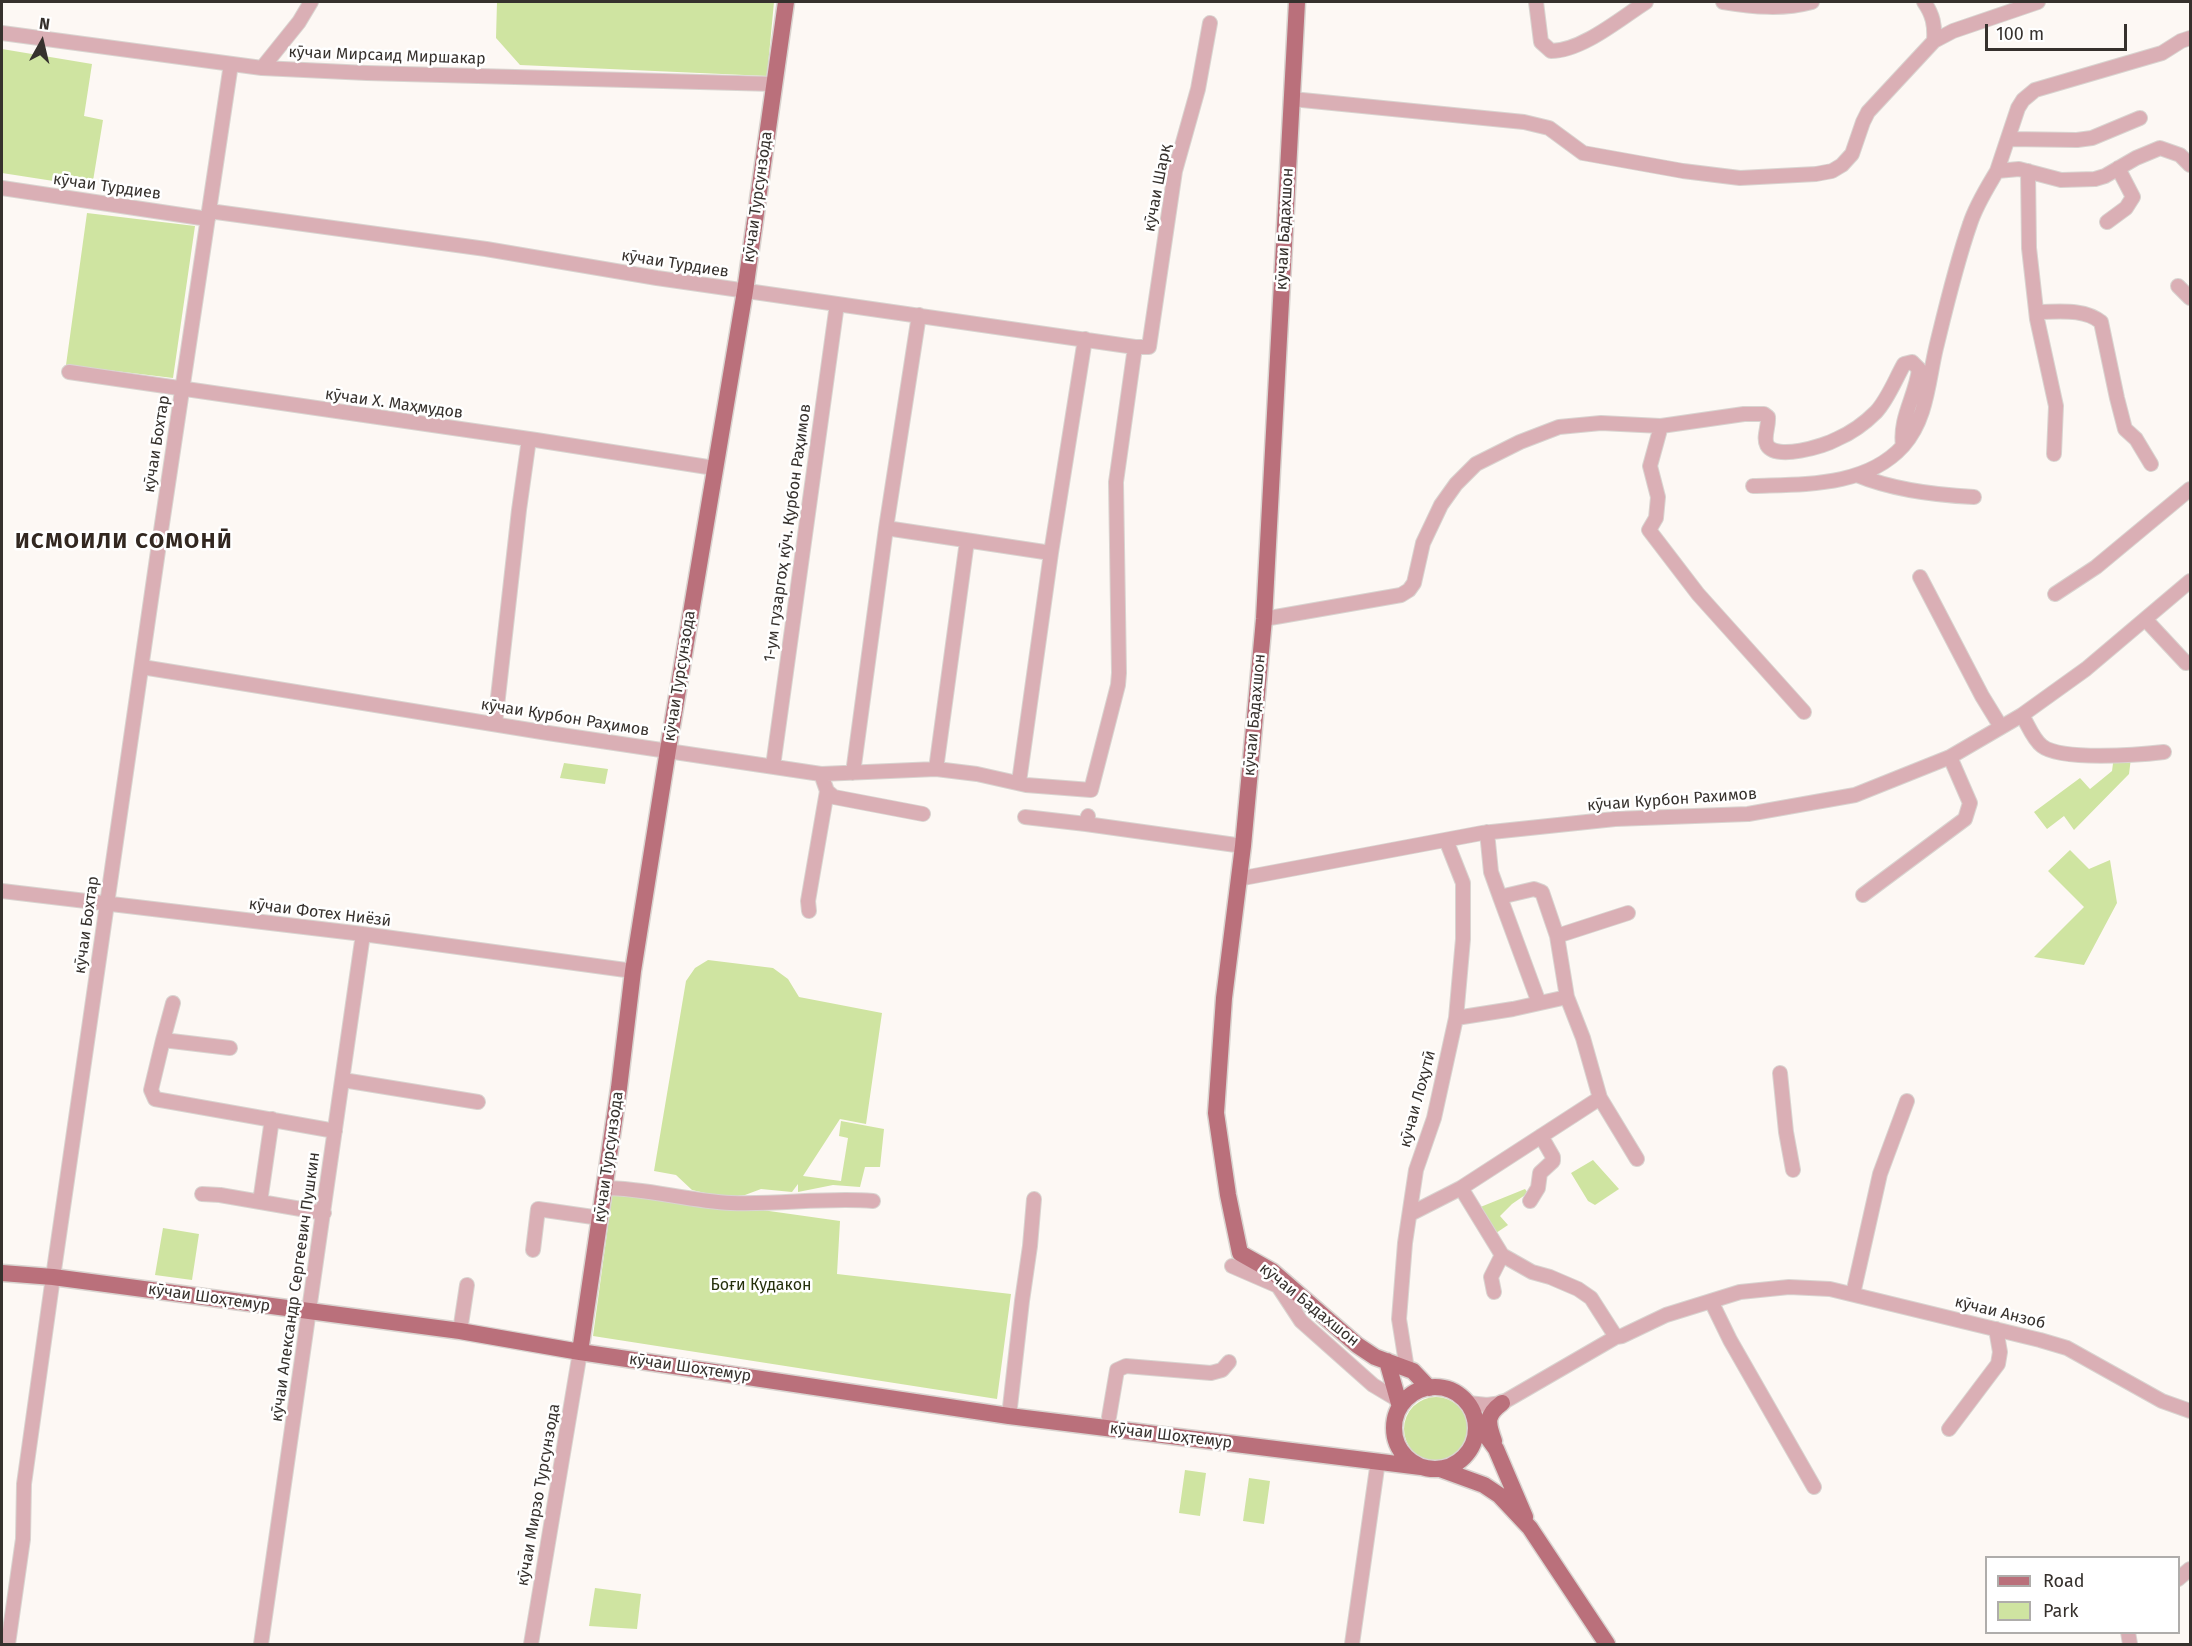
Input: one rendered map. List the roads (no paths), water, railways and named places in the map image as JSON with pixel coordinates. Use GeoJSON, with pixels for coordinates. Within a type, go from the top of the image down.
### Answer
{"type":"FeatureCollection","features":[{"type":"Feature","properties":{"kind":"main road","name":"кӯчаи Турсунзода"},"geometry":{"type":"LineString","coordinates":[[580,1352],[633,972],[714,468],[745,291],[786,2]]}},
{"type":"Feature","properties":{"kind":"main road","name":"кӯчаи Бадахшон"},"geometry":{"type":"LineString","coordinates":[[1297,2],[1264,619],[1243,846],[1224,998],[1216,1113],[1228,1195],[1240,1253],[1272,1271],[1344,1336],[1381,1359],[1413,1371],[1429,1388]]}},
{"type":"Feature","properties":{"kind":"main road","name":"кӯчаи Шоҳтемур"},"geometry":{"type":"LineString","coordinates":[[2,1273],[53,1277],[460,1331],[580,1352],[1009,1416],[1421,1467]]}},
{"type":"Feature","properties":{"kind":"main road"},"geometry":{"type":"LineString","coordinates":[[1381,1359],[1399,1403],[1394,1430],[1396,1442],[1402,1452],[1410,1461],[1421,1467],[1440,1469],[1484,1485],[1499,1495],[1530,1528],[1608,1644]]}},
{"type":"Feature","properties":{"kind":"main road"},"geometry":{"type":"LineString","coordinates":[[1399,1403],[1412,1394],[1429,1388],[1450,1390],[1468,1404],[1475,1420],[1496,1449]]}},
{"type":"Feature","properties":{"kind":"main road"},"geometry":{"type":"LineString","coordinates":[[1502,1403],[1492,1411],[1489,1427],[1530,1528]]}},
{"type":"Feature","properties":{"kind":"main road"},"geometry":{"type":"LineString","coordinates":[[1440,1469],[1456,1463],[1468,1452],[1475,1437],[1475,1420]]}},
{"type":"Feature","properties":{"kind":"main road"},"geometry":{"type":"LineString","coordinates":[[1378,1461],[1394,1430]]}},
{"type":"Feature","properties":{"kind":"street"},"geometry":{"type":"LineString","coordinates":[[262,68],[298,22],[310,2]]}},
{"type":"Feature","properties":{"kind":"street"},"geometry":{"type":"LineString","coordinates":[[1536,2],[1540,42],[1551,51],[1561,51],[1610,28],[1646,2]]}},
{"type":"Feature","properties":{"kind":"street"},"geometry":{"type":"LineString","coordinates":[[1723,2],[1770,8],[1812,2]]}},
{"type":"Feature","properties":{"kind":"street"},"geometry":{"type":"LineString","coordinates":[[1924,2],[1932,13],[1935,27],[1934,41]]}},
{"type":"Feature","properties":{"kind":"street"},"geometry":{"type":"LineString","coordinates":[[1292,99],[1524,122],[1549,128],[1583,153],[1683,171],[1740,178],[1816,174],[1832,171],[1842,165],[1852,154],[1868,112],[1934,41],[1953,31],[2038,2]]}},
{"type":"Feature","properties":{"kind":"street","name":"кӯчаи Шарқ"},"geometry":{"type":"LineString","coordinates":[[1136,347],[1149,347],[1175,171],[1196,99],[1209,23]]}},
{"type":"Feature","properties":{"kind":"street","name":"кӯчаи Мирсаид Миршакар"},"geometry":{"type":"LineString","coordinates":[[2,33],[262,68],[774,84]]}},
{"type":"Feature","properties":{"kind":"street"},"geometry":{"type":"LineString","coordinates":[[1753,486],[1814,482],[1857,475],[1885,463],[1903,446],[1913,435],[1928,393],[1936,350],[1970,225],[1997,171],[2018,108],[2023,100],[2035,90],[2162,53],[2190,38]]}},
{"type":"Feature","properties":{"kind":"street","name":"кӯчаи Бохтар"},"geometry":{"type":"LineString","coordinates":[[8,1644],[23,1539],[24,1484],[53,1277],[231,64]]}},
{"type":"Feature","properties":{"kind":"street"},"geometry":{"type":"LineString","coordinates":[[2009,139],[2077,140],[2092,138],[2140,118]]}},
{"type":"Feature","properties":{"kind":"street"},"geometry":{"type":"LineString","coordinates":[[1997,171],[2019,169],[2061,180],[2105,176],[2144,154],[2160,148],[2180,155],[2190,165]]}},
{"type":"Feature","properties":{"kind":"street"},"geometry":{"type":"LineString","coordinates":[[2107,222],[2126,208],[2133,197],[2118,168]]}},
{"type":"Feature","properties":{"kind":"street"},"geometry":{"type":"LineString","coordinates":[[2028,171],[2029,248],[2037,312],[2056,406],[2054,454]]}},
{"type":"Feature","properties":{"kind":"street","name":"кӯчаи Турдиев"},"geometry":{"type":"LineString","coordinates":[[2,188],[486,249],[745,291],[1136,347]]}},
{"type":"Feature","properties":{"kind":"street"},"geometry":{"type":"LineString","coordinates":[[2178,286],[2190,298]]}},
{"type":"Feature","properties":{"kind":"street","name":"1-ум гузаргоҳ кӯч. Қурбон Раҳимов"},"geometry":{"type":"LineString","coordinates":[[773,766],[837,304]]}},
{"type":"Feature","properties":{"kind":"street"},"geometry":{"type":"LineString","coordinates":[[2037,312],[2080,312],[2093,315],[2101,322],[2125,429],[2136,439],[2151,464]]}},
{"type":"Feature","properties":{"kind":"street"},"geometry":{"type":"LineString","coordinates":[[853,773],[886,528],[919,315]]}},
{"type":"Feature","properties":{"kind":"street"},"geometry":{"type":"LineString","coordinates":[[1019,782],[1051,553],[1085,339]]}},
{"type":"Feature","properties":{"kind":"street","name":"кӯчаи Қурбон Раҳимов"},"geometry":{"type":"LineString","coordinates":[[142,667],[821,774],[936,769],[1038,786],[1091,790],[1118,686],[1116,482],[1136,347]]}},
{"type":"Feature","properties":{"kind":"street"},"geometry":{"type":"LineString","coordinates":[[1264,619],[1387,598],[1401,595],[1409,590],[1414,583],[1423,543],[1441,505],[1456,484],[1476,464],[1520,442],[1559,427],[1601,423],[1661,426],[1744,414],[1764,414],[1768,421],[1766,442],[1770,448],[1777,452],[1809,449],[1837,440],[1877,411],[1904,364],[1912,362],[1919,369],[1904,419],[1901,434],[1903,446]]}},
{"type":"Feature","properties":{"kind":"street","name":"кӯчаи Х. Маҳмудов"},"geometry":{"type":"LineString","coordinates":[[69,372],[714,468]]}},
{"type":"Feature","properties":{"kind":"street"},"geometry":{"type":"LineString","coordinates":[[1661,426],[1650,466],[1658,497],[1656,518],[1649,530],[1698,594],[1804,712]]}},
{"type":"Feature","properties":{"kind":"street"},"geometry":{"type":"LineString","coordinates":[[495,724],[519,510],[530,439]]}},
{"type":"Feature","properties":{"kind":"street"},"geometry":{"type":"LineString","coordinates":[[1857,475],[1882,485],[1941,495],[1974,497]]}},
{"type":"Feature","properties":{"kind":"street"},"geometry":{"type":"LineString","coordinates":[[2055,594],[2096,567],[2190,489]]}},
{"type":"Feature","properties":{"kind":"street"},"geometry":{"type":"LineString","coordinates":[[886,528],[1051,553]]}},
{"type":"Feature","properties":{"kind":"street"},"geometry":{"type":"LineString","coordinates":[[936,769],[967,541]]}},
{"type":"Feature","properties":{"kind":"street"},"geometry":{"type":"LineString","coordinates":[[1920,577],[1982,696],[2001,727]]}},
{"type":"Feature","properties":{"kind":"street","name":"кӯчаи Курбон Рахимов"},"geometry":{"type":"LineString","coordinates":[[1238,879],[1487,832],[1615,819],[1748,814],[1855,795],[1950,757],[2022,715],[2086,669],[2190,581]]}},
{"type":"Feature","properties":{"kind":"street"},"geometry":{"type":"LineString","coordinates":[[2145,619],[2186,663],[2190,662]]}},
{"type":"Feature","properties":{"kind":"street"},"geometry":{"type":"LineString","coordinates":[[2022,715],[2040,745],[2054,752],[2128,756],[2164,752]]}},
{"type":"Feature","properties":{"kind":"street"},"geometry":{"type":"LineString","coordinates":[[1863,895],[1965,819],[1970,803],[1950,757]]}},
{"type":"Feature","properties":{"kind":"street"},"geometry":{"type":"LineString","coordinates":[[809,911],[808,900],[827,791],[821,774]]}},
{"type":"Feature","properties":{"kind":"street"},"geometry":{"type":"LineString","coordinates":[[827,791],[834,797],[923,814]]}},
{"type":"Feature","properties":{"kind":"street"},"geometry":{"type":"LineString","coordinates":[[1025,816],[1087,820],[1243,846]]}},
{"type":"Feature","properties":{"kind":"street"},"geometry":{"type":"LineString","coordinates":[[1487,832],[1491,872],[1539,1003]]}},
{"type":"Feature","properties":{"kind":"street","name":"кӯчаи Лоҳутӣ"},"geometry":{"type":"LineString","coordinates":[[1407,1369],[1399,1319],[1410,1214],[1416,1170],[1434,1118],[1455,1018],[1463,939],[1463,884],[1446,840]]}},
{"type":"Feature","properties":{"kind":"street"},"geometry":{"type":"LineString","coordinates":[[1500,897],[1534,889],[1542,892],[1557,936],[1567,996],[1583,1038],[1600,1098],[1636,1159]]}},
{"type":"Feature","properties":{"kind":"street","name":"кӯчаи Фотех Ниёзӣ"},"geometry":{"type":"LineString","coordinates":[[2,891],[363,934],[633,972]]}},
{"type":"Feature","properties":{"kind":"street"},"geometry":{"type":"LineString","coordinates":[[1557,936],[1628,913]]}},
{"type":"Feature","properties":{"kind":"street","name":"кӯчаи Александр Сергеевич Пушкин"},"geometry":{"type":"LineString","coordinates":[[261,1644],[363,934]]}},
{"type":"Feature","properties":{"kind":"street"},"geometry":{"type":"LineString","coordinates":[[1455,1018],[1567,996]]}},
{"type":"Feature","properties":{"kind":"street"},"geometry":{"type":"LineString","coordinates":[[172,1003],[151,1090],[154,1099],[335,1131]]}},
{"type":"Feature","properties":{"kind":"street"},"geometry":{"type":"LineString","coordinates":[[163,1040],[230,1048]]}},
{"type":"Feature","properties":{"kind":"street"},"geometry":{"type":"LineString","coordinates":[[1780,1073],[1785,1132],[1793,1170]]}},
{"type":"Feature","properties":{"kind":"street"},"geometry":{"type":"LineString","coordinates":[[343,1080],[478,1102]]}},
{"type":"Feature","properties":{"kind":"street"},"geometry":{"type":"LineString","coordinates":[[1410,1214],[1461,1188],[1600,1098]]}},
{"type":"Feature","properties":{"kind":"street"},"geometry":{"type":"LineString","coordinates":[[1853,1294],[1880,1174],[1907,1101]]}},
{"type":"Feature","properties":{"kind":"street"},"geometry":{"type":"LineString","coordinates":[[260,1202],[272,1119]]}},
{"type":"Feature","properties":{"kind":"street"},"geometry":{"type":"LineString","coordinates":[[1530,1201],[1538,1188],[1540,1173],[1553,1161],[1541,1136]]}},
{"type":"Feature","properties":{"kind":"street"},"geometry":{"type":"LineString","coordinates":[[604,1188],[654,1192],[730,1203],[846,1199],[873,1201]]}},
{"type":"Feature","properties":{"kind":"street"},"geometry":{"type":"LineString","coordinates":[[1461,1188],[1502,1255],[1532,1272],[1550,1277],[1591,1298],[1616,1337]]}},
{"type":"Feature","properties":{"kind":"street"},"geometry":{"type":"LineString","coordinates":[[202,1194],[324,1213]]}},
{"type":"Feature","properties":{"kind":"street"},"geometry":{"type":"LineString","coordinates":[[1009,1416],[1034,1199]]}},
{"type":"Feature","properties":{"kind":"street"},"geometry":{"type":"LineString","coordinates":[[533,1250],[538,1209],[600,1218]]}},
{"type":"Feature","properties":{"kind":"street"},"geometry":{"type":"LineString","coordinates":[[1494,1292],[1491,1283],[1492,1273],[1502,1255]]}},
{"type":"Feature","properties":{"kind":"street"},"geometry":{"type":"LineString","coordinates":[[1232,1266],[1278,1286],[1301,1321],[1373,1385],[1399,1403]]}},
{"type":"Feature","properties":{"kind":"street"},"geometry":{"type":"LineString","coordinates":[[460,1331],[467,1285]]}},
{"type":"Feature","properties":{"kind":"street","name":"кӯчаи Анзоб"},"geometry":{"type":"LineString","coordinates":[[1502,1403],[1616,1337],[1666,1315],[1740,1292],[1789,1287],[1830,1289],[1853,1294],[2067,1348],[2162,1401],[2190,1411]]}},
{"type":"Feature","properties":{"kind":"street"},"geometry":{"type":"LineString","coordinates":[[1711,1301],[1730,1340],[1814,1487]]}},
{"type":"Feature","properties":{"kind":"street"},"geometry":{"type":"LineString","coordinates":[[1949,1428],[1998,1364],[2000,1352],[1996,1329]]}},
{"type":"Feature","properties":{"kind":"street","name":"кӯчаи Мирзо Турсунзода"},"geometry":{"type":"LineString","coordinates":[[531,1644],[580,1352]]}},
{"type":"Feature","properties":{"kind":"street"},"geometry":{"type":"LineString","coordinates":[[1109,1417],[1119,1367],[1211,1373],[1222,1370],[1229,1362]]}},
{"type":"Feature","properties":{"kind":"street"},"geometry":{"type":"LineString","coordinates":[[1468,1404],[1502,1403]]}},
{"type":"Feature","properties":{"kind":"street"},"geometry":{"type":"LineString","coordinates":[[1352,1644],[1378,1461]]}},
{"type":"Feature","properties":{"kind":"district","name":"ИСМОИЛИ СОМОНӢ"},"geometry":{"type":"Point","coordinates":[124,542]}},
{"type":"Feature","properties":{"kind":"park label","name":"Боғи Кудакон"},"geometry":{"type":"Point","coordinates":[761,1286]}}]}
